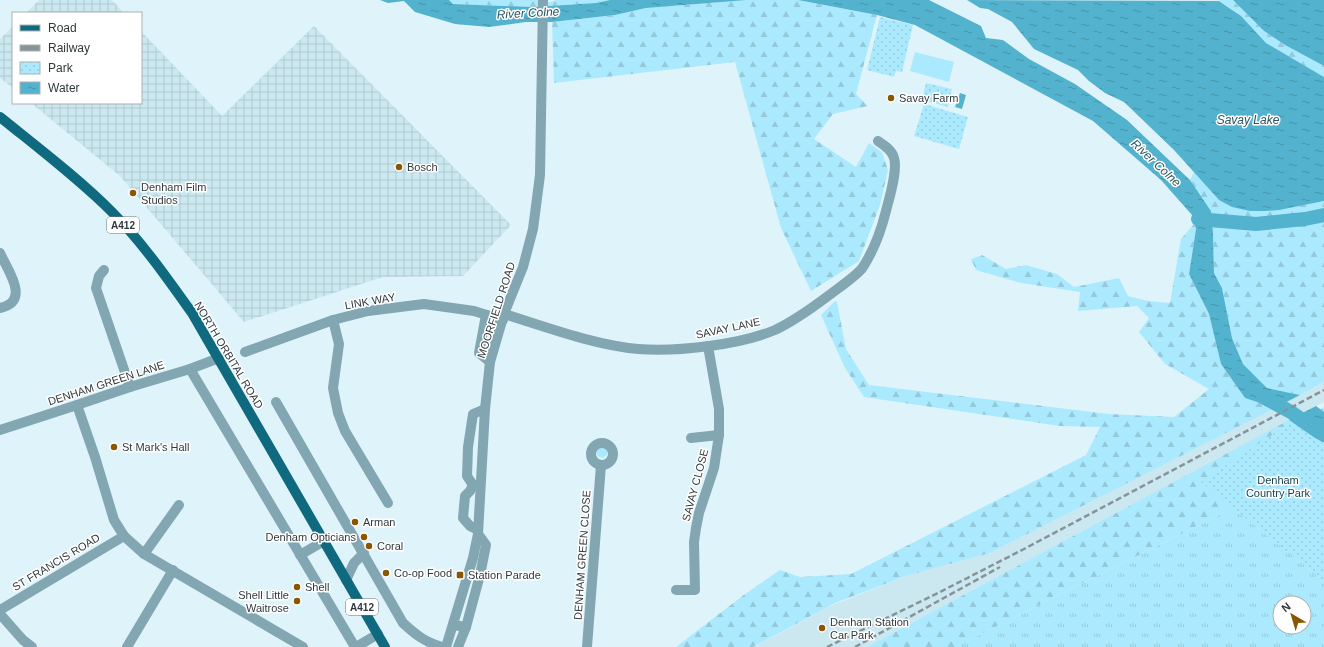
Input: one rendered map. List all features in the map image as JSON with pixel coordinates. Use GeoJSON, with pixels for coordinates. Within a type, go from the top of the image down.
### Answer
{"type":"FeatureCollection","features":[{"type":"Feature","properties":{"kind":"main road","name":"NORTH ORBITAL ROAD"},"geometry":{"type":"LineString","coordinates":[[0,117],[65,170],[112,212],[158,266],[192,313],[219,358],[385,647]]}},
{"type":"Feature","properties":{"kind":"street","name":"MOORFIELD ROAD"},"geometry":{"type":"LineString","coordinates":[[446,647],[473,558],[478,532],[477,485],[490,362],[503,317],[523,267],[533,229],[540,175],[543,0]]}},
{"type":"Feature","properties":{"kind":"street","name":"SAVAY LANE"},"geometry":{"type":"LineString","coordinates":[[503,317],[587,340],[637,349],[663,350],[708,346],[746,339],[775,330],[805,312],[835,291],[863,268],[881,232],[894,173],[894,158],[890,150],[878,141]]}},
{"type":"Feature","properties":{"kind":"street"},"geometry":{"type":"LineString","coordinates":[[0,253],[17,289],[15,299],[6,307],[0,308]]}},
{"type":"Feature","properties":{"kind":"street"},"geometry":{"type":"LineString","coordinates":[[104,270],[99,276],[96,288],[130,387]]}},
{"type":"Feature","properties":{"kind":"street","name":"LINK WAY"},"geometry":{"type":"LineString","coordinates":[[245,352],[333,320],[368,311],[424,304],[474,311],[486,315],[503,317]]}},
{"type":"Feature","properties":{"kind":"street"},"geometry":{"type":"LineString","coordinates":[[486,315],[479,352],[490,362]]}},
{"type":"Feature","properties":{"kind":"street"},"geometry":{"type":"LineString","coordinates":[[333,320],[339,344],[333,388],[338,413],[345,431],[388,503]]}},
{"type":"Feature","properties":{"kind":"street","name":"SAVAY CLOSE"},"geometry":{"type":"LineString","coordinates":[[676,590],[695,590],[694,542],[696,528],[699,513],[714,468],[719,436],[719,409],[708,346]]}},
{"type":"Feature","properties":{"kind":"street","name":"DENHAM GREEN LANE"},"geometry":{"type":"LineString","coordinates":[[0,430],[130,387],[190,369],[219,358]]}},
{"type":"Feature","properties":{"kind":"street"},"geometry":{"type":"LineString","coordinates":[[190,369],[356,647],[378,634]]}},
{"type":"Feature","properties":{"kind":"street"},"geometry":{"type":"LineString","coordinates":[[276,402],[403,623],[418,637],[442,647]]}},
{"type":"Feature","properties":{"kind":"street"},"geometry":{"type":"LineString","coordinates":[[77,405],[95,457],[114,520],[124,536],[144,554],[303,647]]}},
{"type":"Feature","properties":{"kind":"street"},"geometry":{"type":"LineString","coordinates":[[461,646],[486,546],[478,532],[463,518],[465,496],[477,485],[467,476],[468,447],[473,414],[485,409]]}},
{"type":"Feature","properties":{"kind":"street"},"geometry":{"type":"LineString","coordinates":[[691,438],[719,436]]}},
{"type":"Feature","properties":{"kind":"street","name":"DENHAM GREEN CLOSE"},"geometry":{"type":"LineString","coordinates":[[587,647],[601,465]]}},
{"type":"Feature","properties":{"kind":"street"},"geometry":{"type":"LineString","coordinates":[[144,554],[179,505]]}},
{"type":"Feature","properties":{"kind":"street","name":"ST FRANCIS ROAD"},"geometry":{"type":"LineString","coordinates":[[0,610],[124,536]]}},
{"type":"Feature","properties":{"kind":"street"},"geometry":{"type":"LineString","coordinates":[[300,555],[324,541]]}},
{"type":"Feature","properties":{"kind":"street"},"geometry":{"type":"LineString","coordinates":[[346,580],[354,563],[364,553]]}},
{"type":"Feature","properties":{"kind":"street"},"geometry":{"type":"LineString","coordinates":[[127,647],[173,570]]}},
{"type":"Feature","properties":{"kind":"street"},"geometry":{"type":"LineString","coordinates":[[0,614],[23,640],[32,647]]}},
{"type":"Feature","properties":{"kind":"street"},"geometry":{"type":"LineString","coordinates":[[453,624],[466,627]]}},
{"type":"Feature","properties":{"kind":"shaded area"},"geometry":{"type":"Polygon","coordinates":[[[39,0],[112,0],[123,12],[27,12],[39,0]]]}},
{"type":"Feature","properties":{"kind":"shaded area"},"geometry":{"type":"Polygon","coordinates":[[[314,26],[511,225],[463,276],[383,277],[244,322],[120,176],[32,104],[142,104],[142,32],[222,116],[314,26]]]}},
{"type":"Feature","properties":{"kind":"shaded area"},"geometry":{"type":"Polygon","coordinates":[[[12,27],[12,87],[0,78],[0,39],[12,27]]]}},
{"type":"Feature","properties":{"kind":"shaded area"},"geometry":{"type":"Polygon","coordinates":[[[1324,382],[1324,402],[867,647],[754,647],[828,607],[906,576],[990,553],[1324,382]]]}},
{"type":"Feature","properties":{"kind":"green space"},"geometry":{"type":"Polygon","coordinates":[[[449,0],[543,0],[550,2],[556,0],[610,0],[596,3],[533,7],[453,4],[449,0]]]}},
{"type":"Feature","properties":{"kind":"green space"},"geometry":{"type":"Polygon","coordinates":[[[747,0],[798,0],[877,15],[856,94],[868,106],[833,114],[814,139],[856,167],[869,143],[882,152],[888,170],[880,205],[859,261],[811,291],[781,228],[735,62],[554,83],[552,22],[615,15],[646,8],[747,0]]]}},
{"type":"Feature","properties":{"kind":"green space"},"geometry":{"type":"Polygon","coordinates":[[[1218,0],[1233,0],[1264,31],[1285,45],[1324,66],[1324,77],[1266,43],[1233,10],[1218,0]]]}},
{"type":"Feature","properties":{"kind":"green space"},"geometry":{"type":"Polygon","coordinates":[[[880,17],[913,25],[902,72],[896,71],[894,77],[867,70],[880,17]]]}},
{"type":"Feature","properties":{"kind":"green space"},"geometry":{"type":"Polygon","coordinates":[[[915,52],[954,62],[949,82],[910,71],[915,52]]]}},
{"type":"Feature","properties":{"kind":"green space"},"geometry":{"type":"Polygon","coordinates":[[[926,83],[952,89],[948,107],[922,100],[926,83]]]}},
{"type":"Feature","properties":{"kind":"green space"},"geometry":{"type":"Polygon","coordinates":[[[924,104],[968,117],[959,149],[914,136],[924,104]]]}},
{"type":"Feature","properties":{"kind":"green space"},"geometry":{"type":"Polygon","coordinates":[[[1194,172],[1219,200],[1306,204],[1324,201],[1324,382],[1300,395],[1267,388],[1243,364],[1232,338],[1222,288],[1214,273],[1211,211],[1190,180],[1194,172]]]}},
{"type":"Feature","properties":{"kind":"green space"},"geometry":{"type":"Polygon","coordinates":[[[1194,224],[1196,229],[1189,274],[1209,314],[1221,364],[1245,398],[1275,408],[990,553],[906,576],[835,603],[753,647],[676,647],[745,594],[780,570],[800,577],[851,574],[1086,455],[1100,427],[1060,426],[864,397],[845,368],[821,315],[835,301],[837,302],[846,349],[869,385],[1109,414],[1174,417],[1209,389],[1165,364],[1139,332],[1149,318],[1137,306],[1078,311],[1080,292],[1021,283],[976,270],[971,259],[982,255],[1006,269],[1026,265],[1057,274],[1074,287],[1119,278],[1128,296],[1148,301],[1170,303],[1181,239],[1194,224]]]}},
{"type":"Feature","properties":{"kind":"green space","name":"Denham Country Park"},"geometry":{"type":"Polygon","coordinates":[[[1324,407],[1324,581],[1201,482],[1284,427],[1324,407]]]}},
{"type":"Feature","properties":{"kind":"green space"},"geometry":{"type":"Polygon","coordinates":[[[1289,420],[1315,438],[1324,581],[1233,508],[955,647],[867,647],[1289,420]]]}},
{"type":"Feature","properties":{"kind":"green space"},"geometry":{"type":"Polygon","coordinates":[[[602,446],[606,448],[608,452],[606,456],[602,458],[598,456],[596,452],[598,448],[602,446]]]}},
{"type":"Feature","properties":{"kind":"green space"},"geometry":{"type":"Polygon","coordinates":[[[1233,508],[1324,581],[1324,647],[955,647],[1233,508]]]}},
{"type":"Feature","properties":{"kind":"water"},"geometry":{"type":"Polygon","coordinates":[[[380,0],[449,0],[453,4],[533,7],[596,3],[610,0],[747,0],[646,8],[615,15],[552,22],[526,22],[489,27],[455,24],[415,12],[404,1],[388,3],[380,0]]]}},
{"type":"Feature","properties":{"kind":"water"},"geometry":{"type":"Polygon","coordinates":[[[798,0],[929,0],[981,26],[986,38],[1003,40],[1029,59],[1075,84],[1127,120],[1190,180],[1211,211],[1214,273],[1222,288],[1232,338],[1243,364],[1267,388],[1300,395],[1275,408],[1245,398],[1221,364],[1209,314],[1189,274],[1196,229],[1192,215],[1161,180],[1093,121],[915,25],[877,15],[798,0]]]}},
{"type":"Feature","properties":{"kind":"water","name":"Savay Lake"},"geometry":{"type":"Polygon","coordinates":[[[967,0],[1219,1],[1241,16],[1266,43],[1324,77],[1324,201],[1279,210],[1250,211],[1232,207],[1219,200],[1174,150],[1124,102],[1105,93],[1089,81],[1078,70],[1034,49],[1012,22],[988,9],[980,8],[967,0]]]}},
{"type":"Feature","properties":{"kind":"water"},"geometry":{"type":"Polygon","coordinates":[[[1233,0],[1324,0],[1324,66],[1285,45],[1264,31],[1233,0]]]}},
{"type":"Feature","properties":{"kind":"water"},"geometry":{"type":"Polygon","coordinates":[[[960,93],[966,95],[962,109],[955,107],[960,93]]]}},
{"type":"Feature","properties":{"kind":"water"},"geometry":{"type":"Polygon","coordinates":[[[1316,406],[1324,412],[1324,442],[1315,438],[1289,420],[1316,406]]]}},
{"type":"Feature","properties":{"kind":"waterway"},"geometry":{"type":"LineString","coordinates":[[1198,219],[1256,224],[1305,219],[1324,215]]}},
{"type":"Feature","properties":{"kind":"waterway","name":"River Colne"},"geometry":{"type":"LineString","coordinates":[[1263,397],[1291,412],[1324,435]]}},
{"type":"Feature","properties":{"kind":"railway"},"geometry":{"type":"LineString","coordinates":[[827,647],[1024,549],[1324,390]]}},
{"type":"Feature","properties":{"kind":"railway"},"geometry":{"type":"LineString","coordinates":[[855,647],[1000,567]]}},
{"type":"Feature","properties":{"kind":"place","name":"Savay Farm"},"geometry":{"type":"Point","coordinates":[891,98]}},
{"type":"Feature","properties":{"kind":"place","name":"Bosch"},"geometry":{"type":"Point","coordinates":[399,167]}},
{"type":"Feature","properties":{"kind":"place","name":"Denham Film Studios"},"geometry":{"type":"Point","coordinates":[133,193]}},
{"type":"Feature","properties":{"kind":"place","name":"St Mark's Hall"},"geometry":{"type":"Point","coordinates":[114,447]}},
{"type":"Feature","properties":{"kind":"place","name":"Arman"},"geometry":{"type":"Point","coordinates":[355,522]}},
{"type":"Feature","properties":{"kind":"place","name":"Denham Opticians"},"geometry":{"type":"Point","coordinates":[364,537]}},
{"type":"Feature","properties":{"kind":"place","name":"Coral"},"geometry":{"type":"Point","coordinates":[369,546]}},
{"type":"Feature","properties":{"kind":"place","name":"Co-op Food"},"geometry":{"type":"Point","coordinates":[386,573]}},
{"type":"Feature","properties":{"kind":"place","name":"Station Parade"},"geometry":{"type":"Point","coordinates":[460,575]}},
{"type":"Feature","properties":{"kind":"place","name":"Shell"},"geometry":{"type":"Point","coordinates":[297,587]}},
{"type":"Feature","properties":{"kind":"place","name":"Shell Little Waitrose"},"geometry":{"type":"Point","coordinates":[297,601]}},
{"type":"Feature","properties":{"kind":"place","name":"Denham Station Car Park"},"geometry":{"type":"Point","coordinates":[822,628]}}]}
